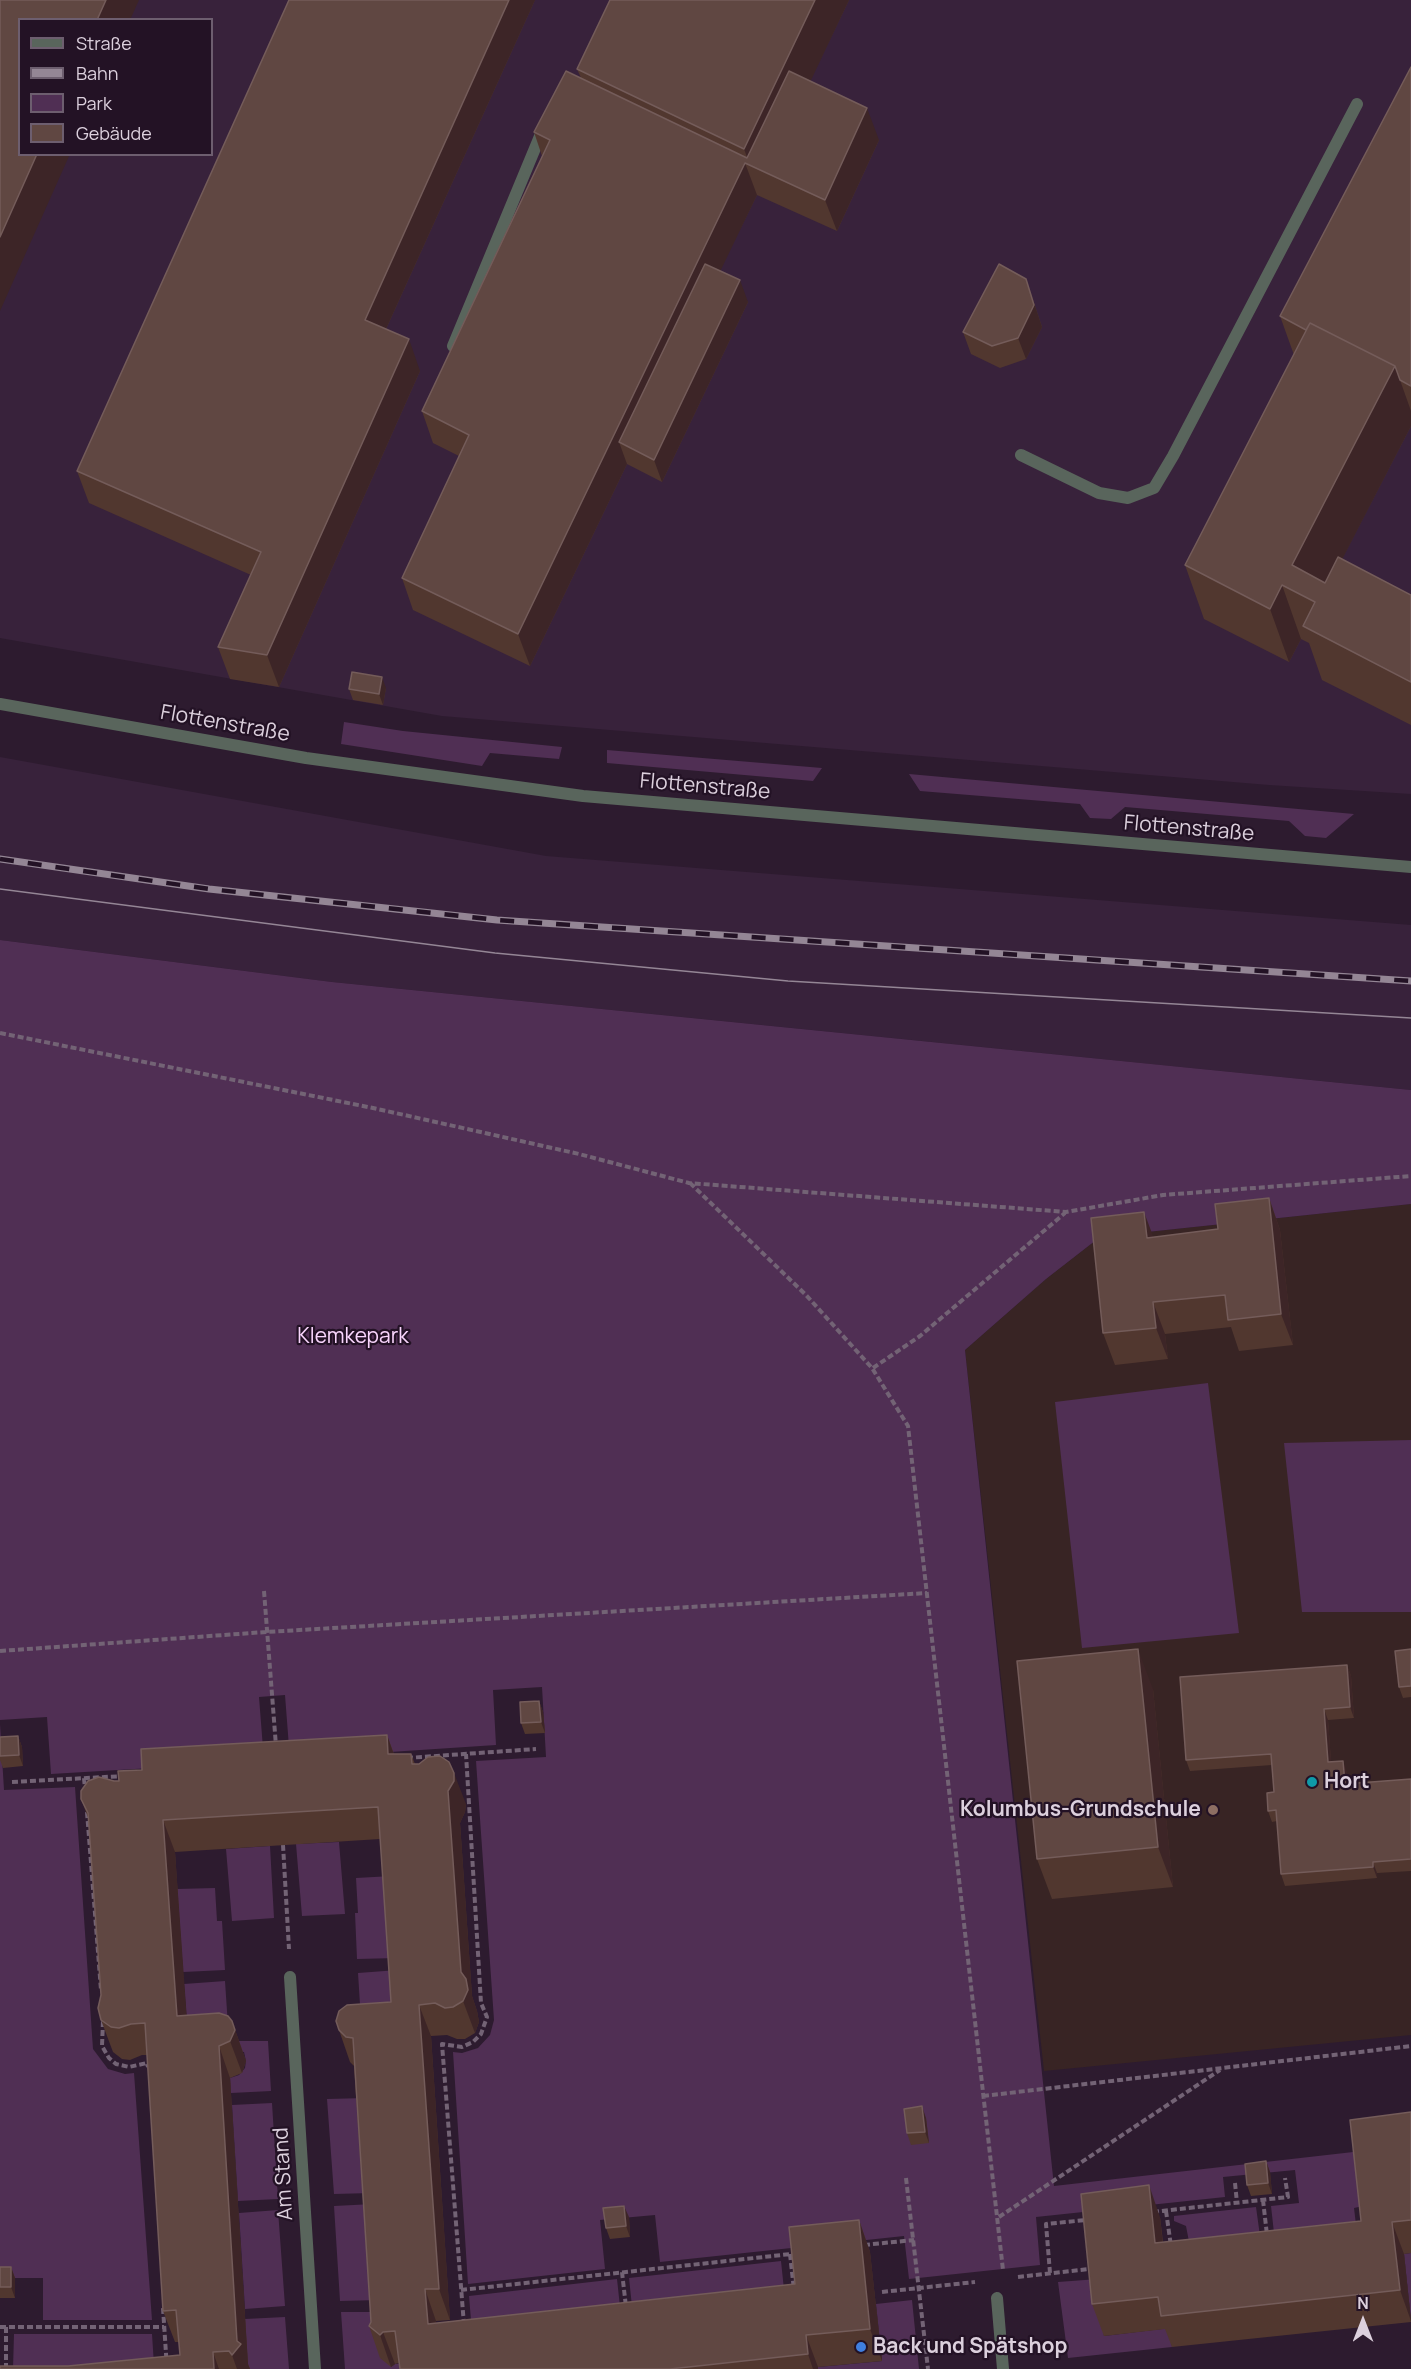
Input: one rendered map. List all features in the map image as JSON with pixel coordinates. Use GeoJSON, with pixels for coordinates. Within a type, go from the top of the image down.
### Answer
{"type":"FeatureCollection","features":[{"type":"Feature","properties":{"kind":"street"},"geometry":{"type":"LineString","coordinates":[[1021,454],[1099,493],[1128,498],[1154,488],[1173,456],[1357,104]]}},
{"type":"Feature","properties":{"kind":"street"},"geometry":{"type":"LineString","coordinates":[[448,359],[549,114]]}},
{"type":"Feature","properties":{"kind":"street","name":"Flottenstraße"},"geometry":{"type":"LineString","coordinates":[[0,704],[306,758],[583,796],[1411,867]]}},
{"type":"Feature","properties":{"kind":"street","name":"Am Stand"},"geometry":{"type":"LineString","coordinates":[[290,1977],[315,2369]]}},
{"type":"Feature","properties":{"kind":"street"},"geometry":{"type":"LineString","coordinates":[[997,2298],[1003,2369]]}},
{"type":"Feature","properties":{"kind":"path"},"geometry":{"type":"LineString","coordinates":[[0,1033],[374,1108],[579,1154],[689,1183],[1066,1212],[1163,1195],[1411,1176]]}},
{"type":"Feature","properties":{"kind":"path"},"geometry":{"type":"LineString","coordinates":[[689,1183],[806,1295],[872,1368],[908,1426],[998,2217],[1004,2279],[997,2298]]}},
{"type":"Feature","properties":{"kind":"path"},"geometry":{"type":"LineString","coordinates":[[872,1368],[920,1336],[1066,1212]]}},
{"type":"Feature","properties":{"kind":"path"},"geometry":{"type":"LineString","coordinates":[[264,1591],[276,1752]]}},
{"type":"Feature","properties":{"kind":"path"},"geometry":{"type":"LineString","coordinates":[[0,1651],[266,1632],[927,1593]]}},
{"type":"Feature","properties":{"kind":"path"},"geometry":{"type":"LineString","coordinates":[[397,1758],[536,1749]]}},
{"type":"Feature","properties":{"kind":"path"},"geometry":{"type":"LineString","coordinates":[[464,2332],[442,2044],[462,2047],[473,2042],[484,2028],[487,2017],[481,2003],[466,1754]]}},
{"type":"Feature","properties":{"kind":"path"},"geometry":{"type":"LineString","coordinates":[[12,1782],[131,1775]]}},
{"type":"Feature","properties":{"kind":"path"},"geometry":{"type":"LineString","coordinates":[[84,1778],[85,1790]]}},
{"type":"Feature","properties":{"kind":"path"},"geometry":{"type":"LineString","coordinates":[[86,1801],[101,1998]]}},
{"type":"Feature","properties":{"kind":"path"},"geometry":{"type":"LineString","coordinates":[[283,1845],[290,1977]]}},
{"type":"Feature","properties":{"kind":"path"},"geometry":{"type":"LineString","coordinates":[[102,2010],[101,2037],[104,2053],[116,2064],[129,2067],[147,2063],[148,2074]]}},
{"type":"Feature","properties":{"kind":"path"},"geometry":{"type":"LineString","coordinates":[[983,2096],[1411,2046]]}},
{"type":"Feature","properties":{"kind":"path"},"geometry":{"type":"LineString","coordinates":[[998,2217],[1220,2069]]}},
{"type":"Feature","properties":{"kind":"path"},"geometry":{"type":"LineString","coordinates":[[906,2178],[928,2369]]}},
{"type":"Feature","properties":{"kind":"path"},"geometry":{"type":"LineString","coordinates":[[1144,2213],[1288,2197],[1285,2178]]}},
{"type":"Feature","properties":{"kind":"path"},"geometry":{"type":"LineString","coordinates":[[1235,2183],[1237,2202]]}},
{"type":"Feature","properties":{"kind":"path"},"geometry":{"type":"LineString","coordinates":[[1263,2200],[1268,2241]]}},
{"type":"Feature","properties":{"kind":"path"},"geometry":{"type":"LineString","coordinates":[[1166,2211],[1172,2253]]}},
{"type":"Feature","properties":{"kind":"path"},"geometry":{"type":"LineString","coordinates":[[1050,2273],[1046,2224],[1090,2219]]}},
{"type":"Feature","properties":{"kind":"path"},"geometry":{"type":"LineString","coordinates":[[858,2246],[914,2240]]}},
{"type":"Feature","properties":{"kind":"path"},"geometry":{"type":"LineString","coordinates":[[461,2290],[801,2253]]}},
{"type":"Feature","properties":{"kind":"path"},"geometry":{"type":"LineString","coordinates":[[790,2254],[794,2296]]}},
{"type":"Feature","properties":{"kind":"path"},"geometry":{"type":"LineString","coordinates":[[622,2272],[627,2314]]}},
{"type":"Feature","properties":{"kind":"path"},"geometry":{"type":"LineString","coordinates":[[163,2304],[167,2369]]}},
{"type":"Feature","properties":{"kind":"path"},"geometry":{"type":"LineString","coordinates":[[0,2327],[164,2327]]}},
{"type":"Feature","properties":{"kind":"path"},"geometry":{"type":"LineString","coordinates":[[6,2327],[6,2369]]}},
{"type":"Feature","properties":{"kind":"shaded area"},"geometry":{"type":"Polygon","coordinates":[[[0,0],[1411,0],[1411,794],[1269,785],[442,716],[0,638],[0,0]]]}},
{"type":"Feature","properties":{"kind":"shaded area"},"geometry":{"type":"Polygon","coordinates":[[[0,757],[546,856],[1411,925],[1411,1090],[332,982],[0,940],[0,757]]]}},
{"type":"Feature","properties":{"kind":"shaded area","name":"Kolumbus-Grundschule"},"geometry":{"type":"Polygon","coordinates":[[[1411,1204],[1411,2035],[1044,2071],[965,1350],[1046,1279],[1100,1237],[1411,1204]]]}},
{"type":"Feature","properties":{"kind":"green space"},"geometry":{"type":"Polygon","coordinates":[[[344,722],[403,731],[562,747],[559,759],[490,753],[482,766],[341,744],[344,722]]]}},
{"type":"Feature","properties":{"kind":"green space"},"geometry":{"type":"Polygon","coordinates":[[[607,750],[822,768],[813,781],[607,763],[607,750]]]}},
{"type":"Feature","properties":{"kind":"green space"},"geometry":{"type":"Polygon","coordinates":[[[909,774],[1354,814],[1326,838],[1305,836],[1289,821],[1125,807],[1111,819],[1090,818],[1080,804],[920,791],[909,774]]]}},
{"type":"Feature","properties":{"kind":"green space","name":"Klemkepark"},"geometry":{"type":"Polygon","coordinates":[[[0,940],[332,982],[1411,1090],[1411,1204],[1100,1237],[1046,1279],[965,1350],[1054,2186],[1362,2151],[1368,2205],[1354,2208],[1357,2233],[1275,2242],[1271,2206],[1299,2203],[1295,2170],[1223,2177],[1225,2197],[1036,2217],[1040,2265],[909,2279],[904,2236],[660,2262],[655,2215],[600,2220],[605,2269],[468,2284],[453,2052],[462,2053],[478,2048],[490,2035],[494,2020],[476,1761],[546,1757],[542,1687],[493,1690],[496,1745],[299,1758],[291,1773],[285,1695],[259,1697],[265,1774],[252,1762],[51,1774],[47,1717],[0,1720],[0,940]]]}},
{"type":"Feature","properties":{"kind":"green space"},"geometry":{"type":"Polygon","coordinates":[[[1208,1383],[1239,1633],[1082,1648],[1055,1402],[1208,1383]]]}},
{"type":"Feature","properties":{"kind":"green space"},"geometry":{"type":"Polygon","coordinates":[[[1411,1440],[1411,1612],[1302,1612],[1284,1443],[1411,1440]]]}},
{"type":"Feature","properties":{"kind":"green space"},"geometry":{"type":"Polygon","coordinates":[[[0,1724],[4,1790],[75,1787],[93,2049],[108,2069],[125,2074],[134,2073],[152,2320],[43,2320],[43,2278],[0,2278],[0,1724]]]}},
{"type":"Feature","properties":{"kind":"green space"},"geometry":{"type":"Polygon","coordinates":[[[339,1842],[345,1914],[302,1916],[296,1844],[339,1842]]]}},
{"type":"Feature","properties":{"kind":"green space"},"geometry":{"type":"Polygon","coordinates":[[[270,1846],[274,1918],[232,1921],[226,1849],[270,1846]]]}},
{"type":"Feature","properties":{"kind":"green space"},"geometry":{"type":"Polygon","coordinates":[[[392,1876],[397,1958],[357,1959],[356,1878],[392,1876]]]}},
{"type":"Feature","properties":{"kind":"green space"},"geometry":{"type":"Polygon","coordinates":[[[215,1888],[217,1921],[222,1921],[225,1970],[183,1972],[177,1889],[215,1888]]]}},
{"type":"Feature","properties":{"kind":"green space"},"geometry":{"type":"Polygon","coordinates":[[[398,1970],[402,2033],[362,2036],[358,1973],[398,1970]]]}},
{"type":"Feature","properties":{"kind":"green space"},"geometry":{"type":"Polygon","coordinates":[[[225,1981],[229,2041],[268,2041],[271,2091],[231,2093],[230,2078],[239,2075],[245,2068],[244,2052],[189,2048],[184,1984],[225,1981]]]}},
{"type":"Feature","properties":{"kind":"green space"},"geometry":{"type":"Polygon","coordinates":[[[366,2098],[372,2193],[334,2194],[327,2099],[366,2098]]]}},
{"type":"Feature","properties":{"kind":"green space"},"geometry":{"type":"Polygon","coordinates":[[[272,2103],[278,2199],[238,2201],[232,2105],[272,2103]]]}},
{"type":"Feature","properties":{"kind":"green space"},"geometry":{"type":"Polygon","coordinates":[[[373,2204],[379,2300],[340,2301],[334,2206],[373,2204]]]}},
{"type":"Feature","properties":{"kind":"green space"},"geometry":{"type":"Polygon","coordinates":[[[1256,2207],[1261,2243],[1191,2252],[1186,2226],[1174,2221],[1174,2216],[1256,2207]]]}},
{"type":"Feature","properties":{"kind":"green space"},"geometry":{"type":"Polygon","coordinates":[[[278,2210],[285,2306],[245,2309],[239,2213],[278,2210]]]}},
{"type":"Feature","properties":{"kind":"green space"},"geometry":{"type":"Polygon","coordinates":[[[1411,2253],[1411,2320],[1404,2254],[1411,2253]]]}},
{"type":"Feature","properties":{"kind":"green space"},"geometry":{"type":"Polygon","coordinates":[[[781,2261],[785,2299],[633,2316],[629,2278],[781,2261]]]}},
{"type":"Feature","properties":{"kind":"green space"},"geometry":{"type":"Polygon","coordinates":[[[617,2279],[621,2316],[471,2320],[469,2296],[617,2279]]]}},
{"type":"Feature","properties":{"kind":"green space"},"geometry":{"type":"Polygon","coordinates":[[[1098,2279],[1104,2336],[1170,2328],[1172,2347],[1068,2358],[1058,2282],[1098,2279]]]}},
{"type":"Feature","properties":{"kind":"green space"},"geometry":{"type":"Polygon","coordinates":[[[912,2300],[919,2369],[818,2369],[818,2367],[882,2361],[876,2304],[912,2300]]]}},
{"type":"Feature","properties":{"kind":"green space"},"geometry":{"type":"Polygon","coordinates":[[[341,2312],[380,2312],[391,2367],[395,2364],[407,2363],[408,2369],[345,2369],[341,2312]]]}},
{"type":"Feature","properties":{"kind":"green space"},"geometry":{"type":"Polygon","coordinates":[[[285,2317],[289,2369],[248,2369],[245,2319],[285,2317]]]}},
{"type":"Feature","properties":{"kind":"green space"},"geometry":{"type":"Polygon","coordinates":[[[14,2334],[152,2334],[154,2365],[13,2369],[14,2334]]]}},
{"type":"Feature","properties":{"kind":"building"},"geometry":{"type":"Polygon","coordinates":[[[0,0],[106,0],[98,18],[18,18],[18,156],[36,156],[0,237],[0,0]]]}},
{"type":"Feature","properties":{"kind":"building"},"geometry":{"type":"Polygon","coordinates":[[[289,0],[509,0],[365,320],[409,339],[267,655],[218,647],[261,552],[77,471],[289,0]]]}},
{"type":"Feature","properties":{"kind":"building"},"geometry":{"type":"Polygon","coordinates":[[[610,0],[815,0],[744,149],[577,69],[610,0]]]}},
{"type":"Feature","properties":{"kind":"building"},"geometry":{"type":"Polygon","coordinates":[[[1411,67],[1411,386],[1400,380],[1395,366],[1310,323],[1306,330],[1280,316],[1411,67]]]}},
{"type":"Feature","properties":{"kind":"building"},"geometry":{"type":"Polygon","coordinates":[[[566,71],[747,158],[789,71],[867,108],[825,200],[745,163],[518,634],[402,578],[469,435],[422,411],[550,140],[534,132],[566,71]]]}},
{"type":"Feature","properties":{"kind":"building"},"geometry":{"type":"Polygon","coordinates":[[[705,264],[740,280],[654,460],[619,442],[705,264]]]}},
{"type":"Feature","properties":{"kind":"building"},"geometry":{"type":"Polygon","coordinates":[[[999,264],[1026,279],[1034,305],[1018,338],[992,346],[963,332],[999,264]]]}},
{"type":"Feature","properties":{"kind":"building"},"geometry":{"type":"Polygon","coordinates":[[[1310,323],[1395,366],[1292,565],[1325,583],[1338,557],[1411,595],[1411,682],[1303,626],[1315,602],[1282,585],[1270,609],[1185,565],[1310,323]]]}},
{"type":"Feature","properties":{"kind":"building"},"geometry":{"type":"Polygon","coordinates":[[[352,672],[382,677],[379,694],[349,689],[352,672]]]}},
{"type":"Feature","properties":{"kind":"building"},"geometry":{"type":"Polygon","coordinates":[[[1269,1198],[1281,1314],[1228,1320],[1225,1295],[1153,1302],[1156,1328],[1103,1333],[1091,1218],[1144,1212],[1147,1238],[1218,1229],[1215,1204],[1269,1198]]]}},
{"type":"Feature","properties":{"kind":"building"},"geometry":{"type":"Polygon","coordinates":[[[1138,1649],[1158,1847],[1037,1859],[1017,1661],[1138,1649]]]}},
{"type":"Feature","properties":{"kind":"building"},"geometry":{"type":"Polygon","coordinates":[[[1411,1649],[1411,1686],[1399,1687],[1395,1651],[1411,1649]]]}},
{"type":"Feature","properties":{"kind":"building","name":"Hort"},"geometry":{"type":"Polygon","coordinates":[[[1347,1665],[1350,1707],[1324,1709],[1328,1762],[1343,1761],[1345,1784],[1411,1779],[1411,1859],[1373,1862],[1373,1867],[1281,1874],[1276,1810],[1268,1811],[1267,1793],[1274,1792],[1271,1754],[1186,1760],[1180,1677],[1347,1665]]]}},
{"type":"Feature","properties":{"kind":"building"},"geometry":{"type":"Polygon","coordinates":[[[539,1701],[541,1722],[521,1723],[520,1702],[539,1701]]]}},
{"type":"Feature","properties":{"kind":"building"},"geometry":{"type":"Polygon","coordinates":[[[387,1735],[388,1754],[411,1754],[412,1764],[419,1764],[428,1757],[440,1756],[449,1762],[454,1773],[454,1781],[448,1791],[461,1972],[466,1979],[468,1990],[463,2001],[453,2007],[445,2008],[435,2003],[419,2005],[439,2289],[425,2289],[428,2324],[795,2284],[789,2227],[859,2220],[870,2329],[806,2335],[808,2354],[670,2369],[400,2369],[395,2331],[383,2332],[380,2335],[369,2326],[371,2322],[353,2038],[346,2037],[339,2030],[336,2021],[339,2011],[347,2005],[391,2002],[378,1807],[163,1820],[177,2016],[219,2013],[228,2016],[235,2030],[230,2041],[219,2046],[237,2341],[241,2344],[232,2355],[229,2351],[213,2352],[214,2369],[0,2369],[0,2366],[68,2366],[180,2355],[176,2310],[163,2311],[145,2023],[119,2028],[111,2027],[101,2020],[98,2008],[101,1995],[88,1813],[81,1799],[81,1791],[88,1781],[99,1777],[119,1781],[118,1771],[142,1770],[141,1749],[387,1735]]]}},
{"type":"Feature","properties":{"kind":"building"},"geometry":{"type":"Polygon","coordinates":[[[18,1736],[19,1755],[0,1756],[0,1737],[18,1736]]]}},
{"type":"Feature","properties":{"kind":"building"},"geometry":{"type":"Polygon","coordinates":[[[922,2106],[925,2132],[907,2133],[904,2109],[922,2106]]]}},
{"type":"Feature","properties":{"kind":"building"},"geometry":{"type":"Polygon","coordinates":[[[1411,2112],[1411,2220],[1392,2222],[1400,2290],[1161,2316],[1158,2297],[1092,2304],[1081,2194],[1149,2185],[1155,2243],[1361,2221],[1350,2120],[1411,2112]]]}},
{"type":"Feature","properties":{"kind":"building"},"geometry":{"type":"Polygon","coordinates":[[[1266,2161],[1268,2183],[1247,2185],[1245,2164],[1266,2161]]]}},
{"type":"Feature","properties":{"kind":"building"},"geometry":{"type":"Polygon","coordinates":[[[624,2206],[626,2226],[606,2228],[603,2208],[624,2206]]]}},
{"type":"Feature","properties":{"kind":"building"},"geometry":{"type":"Polygon","coordinates":[[[0,2267],[11,2267],[11,2287],[0,2287],[0,2267]]]}},
{"type":"Feature","properties":{"kind":"tram line"},"geometry":{"type":"LineString","coordinates":[[0,889],[495,953],[788,981],[1411,1018]]}},
{"type":"Feature","properties":{"kind":"railway"},"geometry":{"type":"LineString","coordinates":[[0,859],[209,889],[497,920],[1411,981]]}},
{"type":"Feature","properties":{"kind":"place","name":"Hort"},"geometry":{"type":"Point","coordinates":[1312,1782]}},
{"type":"Feature","properties":{"kind":"place","name":"Kolumbus-Grundschule"},"geometry":{"type":"Point","coordinates":[1213,1810]}},
{"type":"Feature","properties":{"kind":"place","name":"Back und Spätshop"},"geometry":{"type":"Point","coordinates":[861,2347]}}]}
